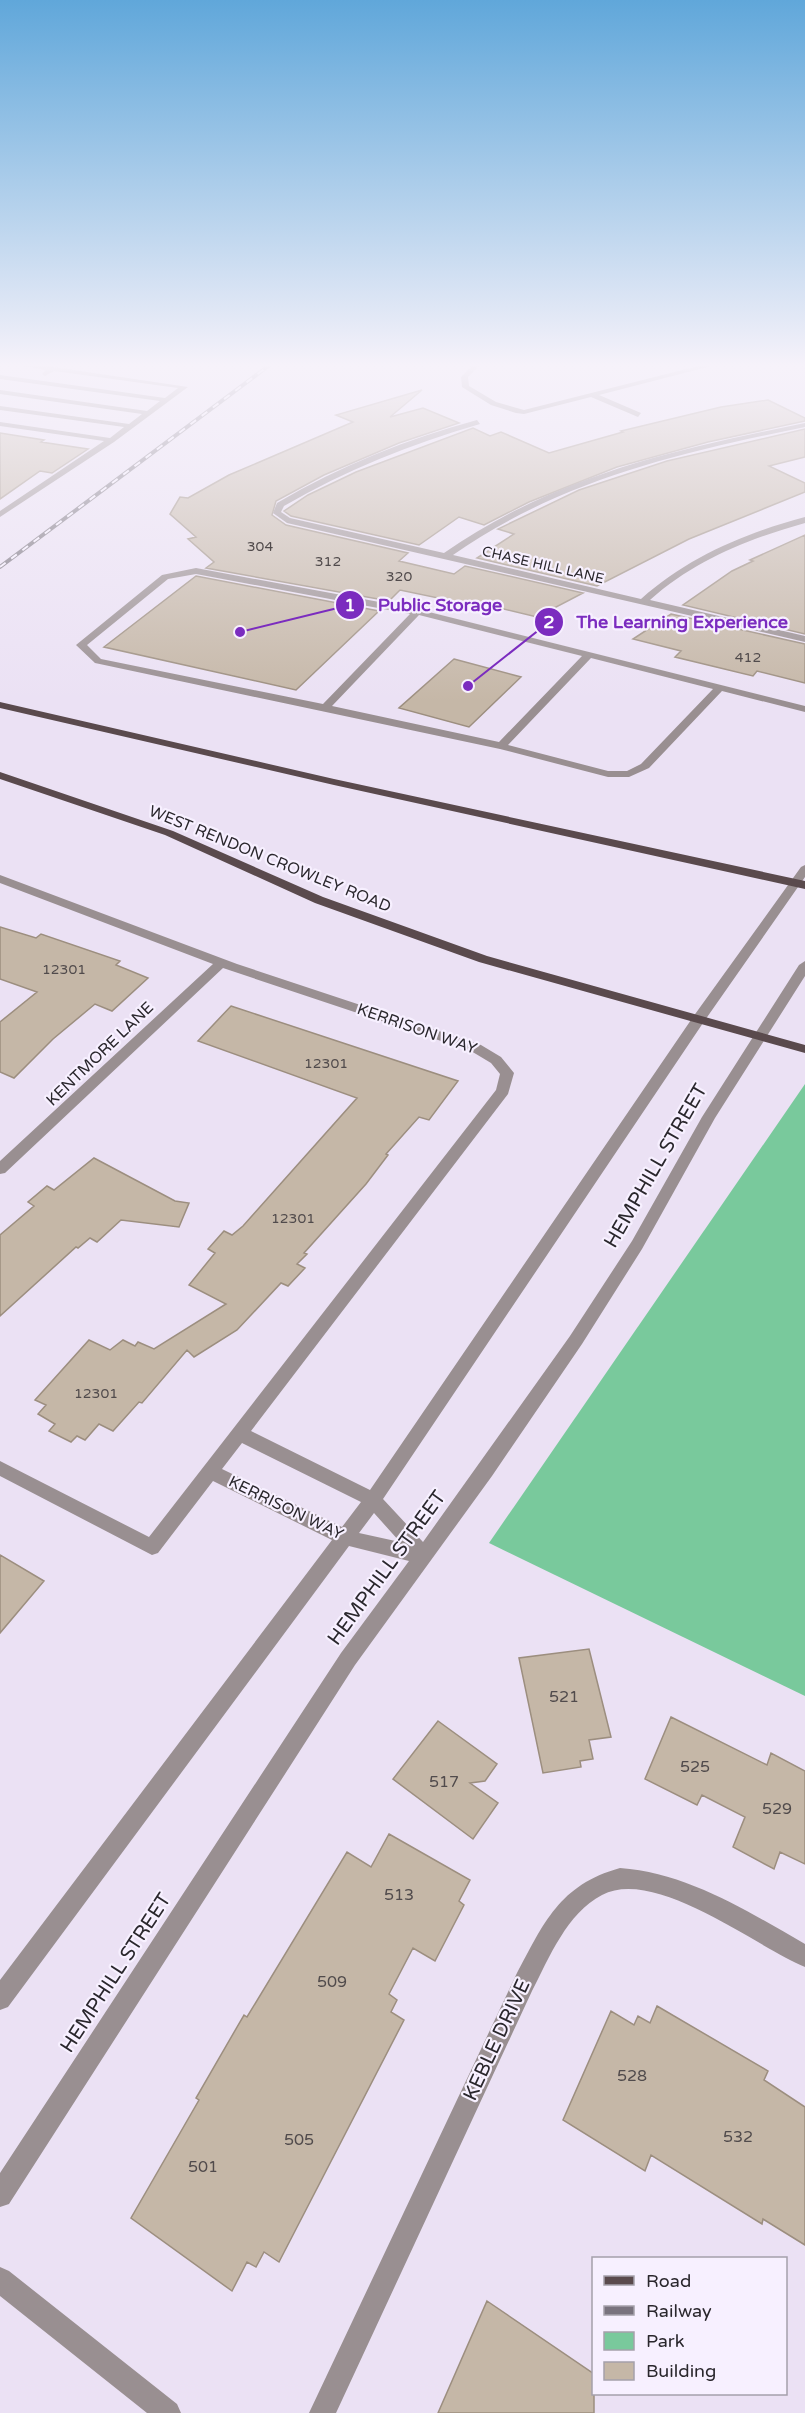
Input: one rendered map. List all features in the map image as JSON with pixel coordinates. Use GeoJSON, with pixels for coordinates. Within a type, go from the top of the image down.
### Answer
{"type":"FeatureCollection","features":[{"type":"Feature","properties":{"kind":"main road"},"geometry":{"type":"LineString","coordinates":[[0,705],[334,782],[802,879]]}},
{"type":"Feature","properties":{"kind":"main road","name":"WEST RENDON CROWLEY ROAD"},"geometry":{"type":"LineString","coordinates":[[0,775],[169,833],[319,900],[483,959],[805,1049]]}},
{"type":"Feature","properties":{"kind":"street"},"geometry":{"type":"LineString","coordinates":[[0,515],[57,477]]}},
{"type":"Feature","properties":{"kind":"street","name":"CHASE HILL LANE"},"geometry":{"type":"LineString","coordinates":[[333,477],[280,505],[277,513],[287,520],[805,639]]}},
{"type":"Feature","properties":{"kind":"street"},"geometry":{"type":"LineString","coordinates":[[447,556],[494,522],[549,495],[606,477]]}},
{"type":"Feature","properties":{"kind":"street"},"geometry":{"type":"LineString","coordinates":[[644,602],[679,572],[702,559],[731,546],[805,520]]}},
{"type":"Feature","properties":{"kind":"street"},"geometry":{"type":"LineString","coordinates":[[719,688],[645,766],[629,774],[608,774],[501,746],[98,661],[81,645],[165,577],[196,571],[417,612],[805,709]]}},
{"type":"Feature","properties":{"kind":"street"},"geometry":{"type":"LineString","coordinates":[[324,708],[417,612]]}},
{"type":"Feature","properties":{"kind":"street"},"geometry":{"type":"LineString","coordinates":[[501,746],[588,656]]}},
{"type":"Feature","properties":{"kind":"street","name":"KERRISON WAY"},"geometry":{"type":"LineString","coordinates":[[0,879],[222,962],[476,1048],[496,1060],[507,1073],[502,1091],[152,1547],[0,1468]]}},
{"type":"Feature","properties":{"kind":"street"},"geometry":{"type":"LineString","coordinates":[[0,1999],[373,1500],[698,1020],[802,879]]}},
{"type":"Feature","properties":{"kind":"street","name":"KENTMORE LANE"},"geometry":{"type":"LineString","coordinates":[[0,1169],[222,962]]}},
{"type":"Feature","properties":{"kind":"street","name":"HEMPHILL STREET"},"geometry":{"type":"LineString","coordinates":[[0,2195],[348,1659],[486,1471],[576,1340],[637,1245],[709,1117],[762,1038],[805,965]]}},
{"type":"Feature","properties":{"kind":"street"},"geometry":{"type":"LineString","coordinates":[[240,1434],[373,1500],[424,1556]]}},
{"type":"Feature","properties":{"kind":"street","name":"KERRISON WAY"},"geometry":{"type":"LineString","coordinates":[[211,1472],[344,1537],[424,1556]]}},
{"type":"Feature","properties":{"kind":"street","name":"KEBLE DRIVE"},"geometry":{"type":"LineString","coordinates":[[322,2413],[524,1983],[551,1932],[571,1909],[598,1885],[620,1879],[652,1881],[693,1895],[805,1956]]}},
{"type":"Feature","properties":{"kind":"street"},"geometry":{"type":"LineString","coordinates":[[0,2280],[168,2413]]}},
{"type":"Feature","properties":{"kind":"green space"},"geometry":{"type":"Polygon","coordinates":[[[805,1084],[805,1696],[489,1543],[805,1084]]]}},
{"type":"Feature","properties":{"kind":"building"},"geometry":{"type":"Polygon","coordinates":[[[0,477],[32,477],[0,499],[0,477]]]}},
{"type":"Feature","properties":{"kind":"building"},"geometry":{"type":"Polygon","coordinates":[[[226,477],[321,477],[276,501],[272,515],[286,525],[408,553],[399,561],[454,574],[465,566],[583,593],[537,617],[466,600],[462,603],[400,590],[389,601],[206,568],[214,562],[188,539],[196,537],[170,514],[180,497],[188,498],[226,477]]]}},
{"type":"Feature","properties":{"kind":"building"},"geometry":{"type":"Polygon","coordinates":[[[346,477],[593,477],[529,502],[484,525],[459,517],[419,545],[291,516],[284,511],[308,495],[346,477]]]}},
{"type":"Feature","properties":{"kind":"building"},"geometry":{"type":"Polygon","coordinates":[[[620,477],[791,477],[805,483],[805,492],[689,539],[597,586],[477,558],[514,534],[498,529],[579,490],[620,477]]]}},
{"type":"Feature","properties":{"kind":"building"},"geometry":{"type":"Polygon","coordinates":[[[805,535],[805,634],[683,605],[732,571],[753,561],[750,560],[805,535]]]}},
{"type":"Feature","properties":{"kind":"building"},"geometry":{"type":"Polygon","coordinates":[[[196,576],[379,611],[296,690],[104,647],[196,576]]]}},
{"type":"Feature","properties":{"kind":"building"},"geometry":{"type":"Polygon","coordinates":[[[671,614],[805,644],[805,683],[757,671],[753,676],[675,657],[681,651],[633,639],[671,614]]]}},
{"type":"Feature","properties":{"kind":"building"},"geometry":{"type":"Polygon","coordinates":[[[454,659],[521,677],[469,727],[399,708],[454,659]]]}},
{"type":"Feature","properties":{"kind":"building"},"geometry":{"type":"Polygon","coordinates":[[[0,927],[36,938],[41,934],[120,961],[116,965],[148,978],[112,1011],[95,1004],[53,1039],[14,1078],[0,1072],[0,1022],[37,992],[0,979],[0,927]]]}},
{"type":"Feature","properties":{"kind":"building"},"geometry":{"type":"Polygon","coordinates":[[[231,1006],[458,1081],[429,1120],[419,1117],[386,1154],[388,1155],[366,1184],[304,1253],[307,1254],[297,1264],[305,1268],[288,1286],[281,1283],[237,1330],[194,1357],[187,1350],[142,1403],[139,1402],[113,1431],[99,1424],[85,1440],[77,1436],[71,1442],[49,1431],[55,1424],[38,1414],[46,1405],[35,1400],[89,1340],[110,1350],[123,1340],[135,1346],[138,1342],[154,1349],[226,1304],[189,1285],[215,1253],[208,1249],[224,1231],[232,1235],[243,1226],[357,1098],[198,1041],[231,1006]]]}},
{"type":"Feature","properties":{"kind":"building"},"geometry":{"type":"Polygon","coordinates":[[[94,1158],[175,1201],[189,1203],[179,1227],[121,1220],[97,1242],[90,1238],[78,1248],[76,1247],[0,1316],[0,1235],[34,1206],[28,1202],[47,1186],[54,1190],[94,1158]]]}},
{"type":"Feature","properties":{"kind":"building"},"geometry":{"type":"Polygon","coordinates":[[[0,1555],[44,1581],[0,1633],[0,1555]]]}},
{"type":"Feature","properties":{"kind":"building"},"geometry":{"type":"Polygon","coordinates":[[[589,1649],[611,1737],[589,1740],[593,1759],[580,1761],[581,1767],[543,1773],[519,1658],[589,1649]]]}},
{"type":"Feature","properties":{"kind":"building"},"geometry":{"type":"Polygon","coordinates":[[[671,1717],[767,1765],[771,1753],[805,1771],[805,1864],[780,1852],[774,1869],[733,1847],[745,1817],[702,1795],[697,1805],[645,1779],[671,1717]]]}},
{"type":"Feature","properties":{"kind":"building"},"geometry":{"type":"Polygon","coordinates":[[[438,1721],[497,1764],[485,1781],[470,1783],[498,1803],[473,1839],[393,1779],[438,1721]]]}},
{"type":"Feature","properties":{"kind":"building"},"geometry":{"type":"Polygon","coordinates":[[[389,1834],[470,1880],[459,1901],[464,1905],[435,1961],[413,1948],[389,1994],[397,2000],[391,2012],[404,2020],[279,2262],[264,2252],[256,2267],[247,2262],[232,2291],[131,2218],[199,2100],[196,2098],[244,2015],[247,2017],[347,1852],[371,1867],[389,1834]]]}},
{"type":"Feature","properties":{"kind":"building"},"geometry":{"type":"Polygon","coordinates":[[[657,2006],[768,2071],[764,2080],[805,2107],[805,2245],[763,2219],[762,2224],[651,2155],[645,2171],[563,2120],[611,2011],[634,2025],[638,2016],[650,2023],[657,2006]]]}},
{"type":"Feature","properties":{"kind":"building"},"geometry":{"type":"Polygon","coordinates":[[[487,2301],[592,2373],[594,2413],[438,2413],[487,2301]]]}},
{"type":"Feature","properties":{"kind":"railway"},"geometry":{"type":"LineString","coordinates":[[0,567],[121,477]]}},
{"type":"Feature","properties":{"kind":"place","name":"Public Storage"},"geometry":{"type":"Point","coordinates":[240,632]}},
{"type":"Feature","properties":{"kind":"place","name":"The Learning Experience"},"geometry":{"type":"Point","coordinates":[468,686]}}]}
